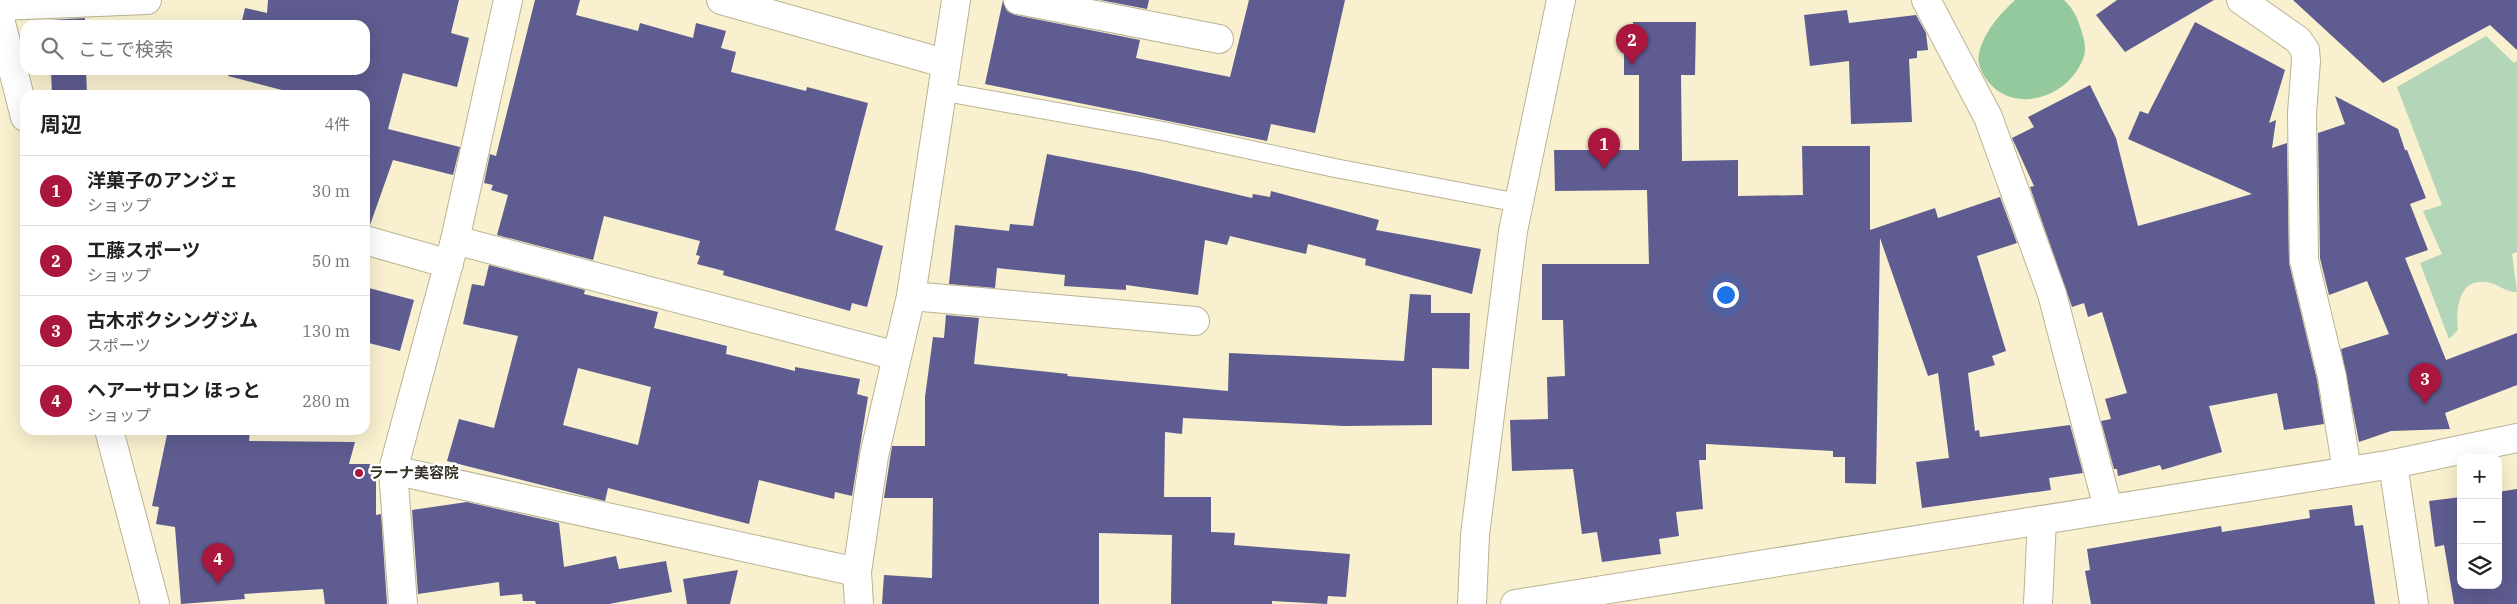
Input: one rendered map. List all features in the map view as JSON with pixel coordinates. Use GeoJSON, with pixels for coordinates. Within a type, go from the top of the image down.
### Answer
{"type":"FeatureCollection","features":[{"type":"Feature","properties":{"kind":"street"},"geometry":{"type":"LineString","coordinates":[[0,6],[148,0]]}},
{"type":"Feature","properties":{"kind":"street"},"geometry":{"type":"LineString","coordinates":[[403,604],[393,470],[452,252],[508,0]]}},
{"type":"Feature","properties":{"kind":"street"},"geometry":{"type":"LineString","coordinates":[[721,0],[944,63]]}},
{"type":"Feature","properties":{"kind":"street"},"geometry":{"type":"LineString","coordinates":[[859,604],[857,572],[874,456],[911,296],[944,63],[956,0]]}},
{"type":"Feature","properties":{"kind":"street"},"geometry":{"type":"LineString","coordinates":[[1018,0],[1219,39]]}},
{"type":"Feature","properties":{"kind":"street"},"geometry":{"type":"LineString","coordinates":[[1472,604],[1475,535],[1513,231],[1561,0]]}},
{"type":"Feature","properties":{"kind":"street"},"geometry":{"type":"LineString","coordinates":[[1926,0],[1988,117],[2052,294],[2108,508]]}},
{"type":"Feature","properties":{"kind":"street"},"geometry":{"type":"LineString","coordinates":[[2241,0],[2298,40],[2304,50],[2306,61],[2302,114],[2304,260],[2332,377],[2347,471]]}},
{"type":"Feature","properties":{"kind":"street"},"geometry":{"type":"LineString","coordinates":[[0,20],[20,98]]}},
{"type":"Feature","properties":{"kind":"street"},"geometry":{"type":"LineString","coordinates":[[370,241],[452,252],[897,356]]}},
{"type":"Feature","properties":{"kind":"street"},"geometry":{"type":"LineString","coordinates":[[911,296],[1195,322]]}},
{"type":"Feature","properties":{"kind":"street"},"geometry":{"type":"LineString","coordinates":[[110,435],[155,604]]}},
{"type":"Feature","properties":{"kind":"street"},"geometry":{"type":"LineString","coordinates":[[1515,604],[1574,599],[2108,508],[2393,464],[2517,438]]}},
{"type":"Feature","properties":{"kind":"street"},"geometry":{"type":"LineString","coordinates":[[2393,464],[2414,604]]}},
{"type":"Feature","properties":{"kind":"street"},"geometry":{"type":"LineString","coordinates":[[393,470],[857,572]]}},
{"type":"Feature","properties":{"kind":"street"},"geometry":{"type":"LineString","coordinates":[[2038,604],[2042,520]]}},
{"type":"Feature","properties":{"kind":"lane"},"geometry":{"type":"LineString","coordinates":[[940,91],[1163,131],[1335,168],[1518,203]]}},
{"type":"Feature","properties":{"kind":"green space"},"geometry":{"type":"Polygon","coordinates":[[[2015,0],[2064,0],[2077,18],[2084,40],[2084,57],[2076,72],[2056,90],[2032,99],[2019,99],[2007,96],[1986,79],[1980,67],[1979,54],[1988,31],[2015,0]]]}},
{"type":"Feature","properties":{"kind":"green space"},"geometry":{"type":"Polygon","coordinates":[[[2486,36],[2514,63],[2517,61],[2517,252],[2512,254],[2517,292],[2491,283],[2481,282],[2466,288],[2459,302],[2458,330],[2449,339],[2420,263],[2442,254],[2423,211],[2442,205],[2397,87],[2486,36]]]}},
{"type":"Feature","properties":{"kind":"building"},"geometry":{"type":"Polygon","coordinates":[[[268,0],[459,0],[451,33],[469,38],[457,87],[403,73],[388,129],[460,147],[453,175],[393,160],[370,225],[370,90],[282,90],[228,76],[370,75],[370,20],[242,20],[245,8],[267,13],[268,0]]]}},
{"type":"Feature","properties":{"kind":"building"},"geometry":{"type":"Polygon","coordinates":[[[535,0],[580,0],[576,15],[638,31],[640,23],[693,38],[696,23],[726,31],[721,48],[736,52],[731,72],[806,91],[807,87],[868,103],[835,230],[883,246],[867,307],[852,303],[850,311],[723,275],[724,271],[697,264],[700,256],[696,255],[700,241],[604,216],[593,260],[497,235],[508,195],[491,190],[493,185],[484,183],[490,154],[496,156],[535,0]]]}},
{"type":"Feature","properties":{"kind":"building"},"geometry":{"type":"Polygon","coordinates":[[[1003,0],[1007,11],[1015,15],[1140,40],[1136,58],[1230,77],[1249,0],[1345,0],[1315,133],[1271,124],[1267,141],[985,84],[1003,0]]]}},
{"type":"Feature","properties":{"kind":"building"},"geometry":{"type":"Polygon","coordinates":[[[1100,0],[1149,0],[1147,9],[1100,0]]]}},
{"type":"Feature","properties":{"kind":"building"},"geometry":{"type":"Polygon","coordinates":[[[2117,0],[2214,0],[2125,52],[2096,15],[2117,0]]]}},
{"type":"Feature","properties":{"kind":"building"},"geometry":{"type":"Polygon","coordinates":[[[2293,0],[2517,0],[2517,50],[2490,25],[2383,83],[2293,0]]]}},
{"type":"Feature","properties":{"kind":"building"},"geometry":{"type":"Polygon","coordinates":[[[1847,10],[1849,23],[1916,15],[1926,33],[1928,50],[1917,51],[1917,58],[1909,59],[1912,122],[1851,124],[1849,61],[1810,66],[1804,15],[1847,10]]]}},
{"type":"Feature","properties":{"kind":"building"},"geometry":{"type":"Polygon","coordinates":[[[85,18],[85,20],[50,20],[85,18]]]}},
{"type":"Feature","properties":{"kind":"building"},"geometry":{"type":"Polygon","coordinates":[[[1633,22],[1696,22],[1695,75],[1681,75],[1682,161],[1738,160],[1738,196],[1803,195],[1802,146],[1870,146],[1870,230],[1935,208],[1938,218],[2000,197],[2017,243],[1977,256],[2006,351],[1992,356],[1995,365],[1968,373],[1975,431],[1979,430],[1980,437],[2070,425],[2083,473],[2049,478],[2051,490],[1922,508],[1916,462],[1949,458],[1938,373],[1928,376],[1880,238],[1876,484],[1845,483],[1845,457],[1833,457],[1833,451],[1706,444],[1706,460],[1699,460],[1703,509],[1676,512],[1679,536],[1659,539],[1661,554],[1602,562],[1597,532],[1582,534],[1573,469],[1512,471],[1510,420],[1548,419],[1547,377],[1565,376],[1563,320],[1542,320],[1542,264],[1649,264],[1647,190],[1555,191],[1554,150],[1639,150],[1639,75],[1624,75],[1624,41],[1633,41],[1633,22]]]}},
{"type":"Feature","properties":{"kind":"building"},"geometry":{"type":"Polygon","coordinates":[[[2195,22],[2285,70],[2269,123],[2276,120],[2272,148],[2287,143],[2289,263],[2317,380],[2324,424],[2284,430],[2277,393],[2209,406],[2222,452],[2162,470],[2160,465],[2118,476],[2117,469],[2114,469],[2101,421],[2111,419],[2105,399],[2127,393],[2102,312],[2088,317],[2084,303],[2072,307],[2030,187],[2034,186],[2012,138],[2034,127],[2028,117],[2090,85],[2116,138],[2138,226],[2252,194],[2128,139],[2140,111],[2148,114],[2195,22]]]}},
{"type":"Feature","properties":{"kind":"building"},"geometry":{"type":"Polygon","coordinates":[[[51,75],[86,75],[87,90],[52,90],[51,75]]]}},
{"type":"Feature","properties":{"kind":"building"},"geometry":{"type":"Polygon","coordinates":[[[2335,96],[2398,129],[2405,150],[2407,150],[2426,198],[2410,204],[2428,250],[2405,258],[2446,360],[2517,333],[2517,385],[2445,413],[2450,429],[2391,431],[2359,442],[2341,349],[2389,334],[2367,281],[2329,295],[2320,258],[2318,133],[2345,124],[2335,96]]]}},
{"type":"Feature","properties":{"kind":"building"},"geometry":{"type":"Polygon","coordinates":[[[1047,154],[1140,172],[1252,198],[1253,194],[1270,197],[1271,191],[1379,220],[1376,230],[1481,249],[1472,294],[1365,265],[1366,259],[1308,244],[1306,254],[1230,236],[1227,245],[1205,240],[1198,295],[1126,285],[1126,290],[1064,286],[1065,275],[997,268],[995,288],[949,284],[955,225],[1009,231],[1010,224],[1033,226],[1047,154]]]}},
{"type":"Feature","properties":{"kind":"building"},"geometry":{"type":"Polygon","coordinates":[[[489,265],[585,290],[584,294],[658,312],[654,328],[727,346],[726,354],[795,371],[795,367],[860,379],[857,394],[868,397],[852,496],[835,492],[834,499],[759,480],[749,524],[608,488],[605,501],[447,461],[459,419],[494,428],[518,336],[463,324],[472,284],[484,286],[489,265]],[[578,368],[563,425],[638,445],[651,387],[578,368]]]}},
{"type":"Feature","properties":{"kind":"building"},"geometry":{"type":"Polygon","coordinates":[[[370,288],[414,300],[400,351],[370,343],[370,288]]]}},
{"type":"Feature","properties":{"kind":"building"},"geometry":{"type":"Polygon","coordinates":[[[1410,294],[1431,295],[1431,313],[1470,313],[1469,369],[1432,368],[1432,425],[1344,426],[1183,418],[1182,434],[1165,432],[1164,497],[1211,497],[1211,532],[1235,533],[1234,545],[1350,554],[1346,597],[1328,596],[1327,604],[1272,601],[1272,604],[1171,604],[1172,535],[1099,533],[1099,604],[882,604],[884,575],[932,578],[933,498],[884,498],[892,446],[925,446],[925,397],[933,337],[944,338],[946,315],[979,318],[974,364],[1068,374],[1067,376],[1228,391],[1229,353],[1404,361],[1410,294]]]}},
{"type":"Feature","properties":{"kind":"building"},"geometry":{"type":"Polygon","coordinates":[[[167,435],[250,435],[249,441],[355,442],[349,464],[376,464],[376,515],[381,514],[387,604],[325,604],[323,589],[244,594],[245,599],[181,604],[175,527],[156,524],[159,507],[152,506],[167,435]]]}},
{"type":"Feature","properties":{"kind":"building"},"geometry":{"type":"Polygon","coordinates":[[[2517,489],[2517,604],[2454,604],[2444,545],[2435,547],[2429,501],[2457,498],[2457,589],[2502,589],[2502,491],[2517,489]]]}},
{"type":"Feature","properties":{"kind":"building"},"geometry":{"type":"Polygon","coordinates":[[[467,502],[559,523],[564,567],[616,556],[619,569],[666,561],[672,592],[609,604],[536,604],[535,601],[523,601],[522,594],[500,596],[499,582],[418,594],[412,510],[467,502]]]}},
{"type":"Feature","properties":{"kind":"building"},"geometry":{"type":"Polygon","coordinates":[[[2352,505],[2355,526],[2363,525],[2375,604],[2091,604],[2085,571],[2090,570],[2087,549],[2221,526],[2222,532],[2310,518],[2309,510],[2352,505]]]}},
{"type":"Feature","properties":{"kind":"building"},"geometry":{"type":"Polygon","coordinates":[[[738,570],[730,604],[687,604],[683,579],[738,570]]]}},
{"type":"Feature","properties":{"kind":"place","name":"工藤スポーツ"},"geometry":{"type":"Point","coordinates":[1632,65]}},
{"type":"Feature","properties":{"kind":"place","name":"洋菓子のアンジェ"},"geometry":{"type":"Point","coordinates":[1604,169]}},
{"type":"Feature","properties":{"kind":"place","name":"古木ボクシングジム"},"geometry":{"type":"Point","coordinates":[2425,404]}},
{"type":"Feature","properties":{"kind":"place","name":"ラーナ美容院"},"geometry":{"type":"Point","coordinates":[359,473]}},
{"type":"Feature","properties":{"kind":"place","name":"ヘアーサロン ほっと"},"geometry":{"type":"Point","coordinates":[218,584]}}]}
